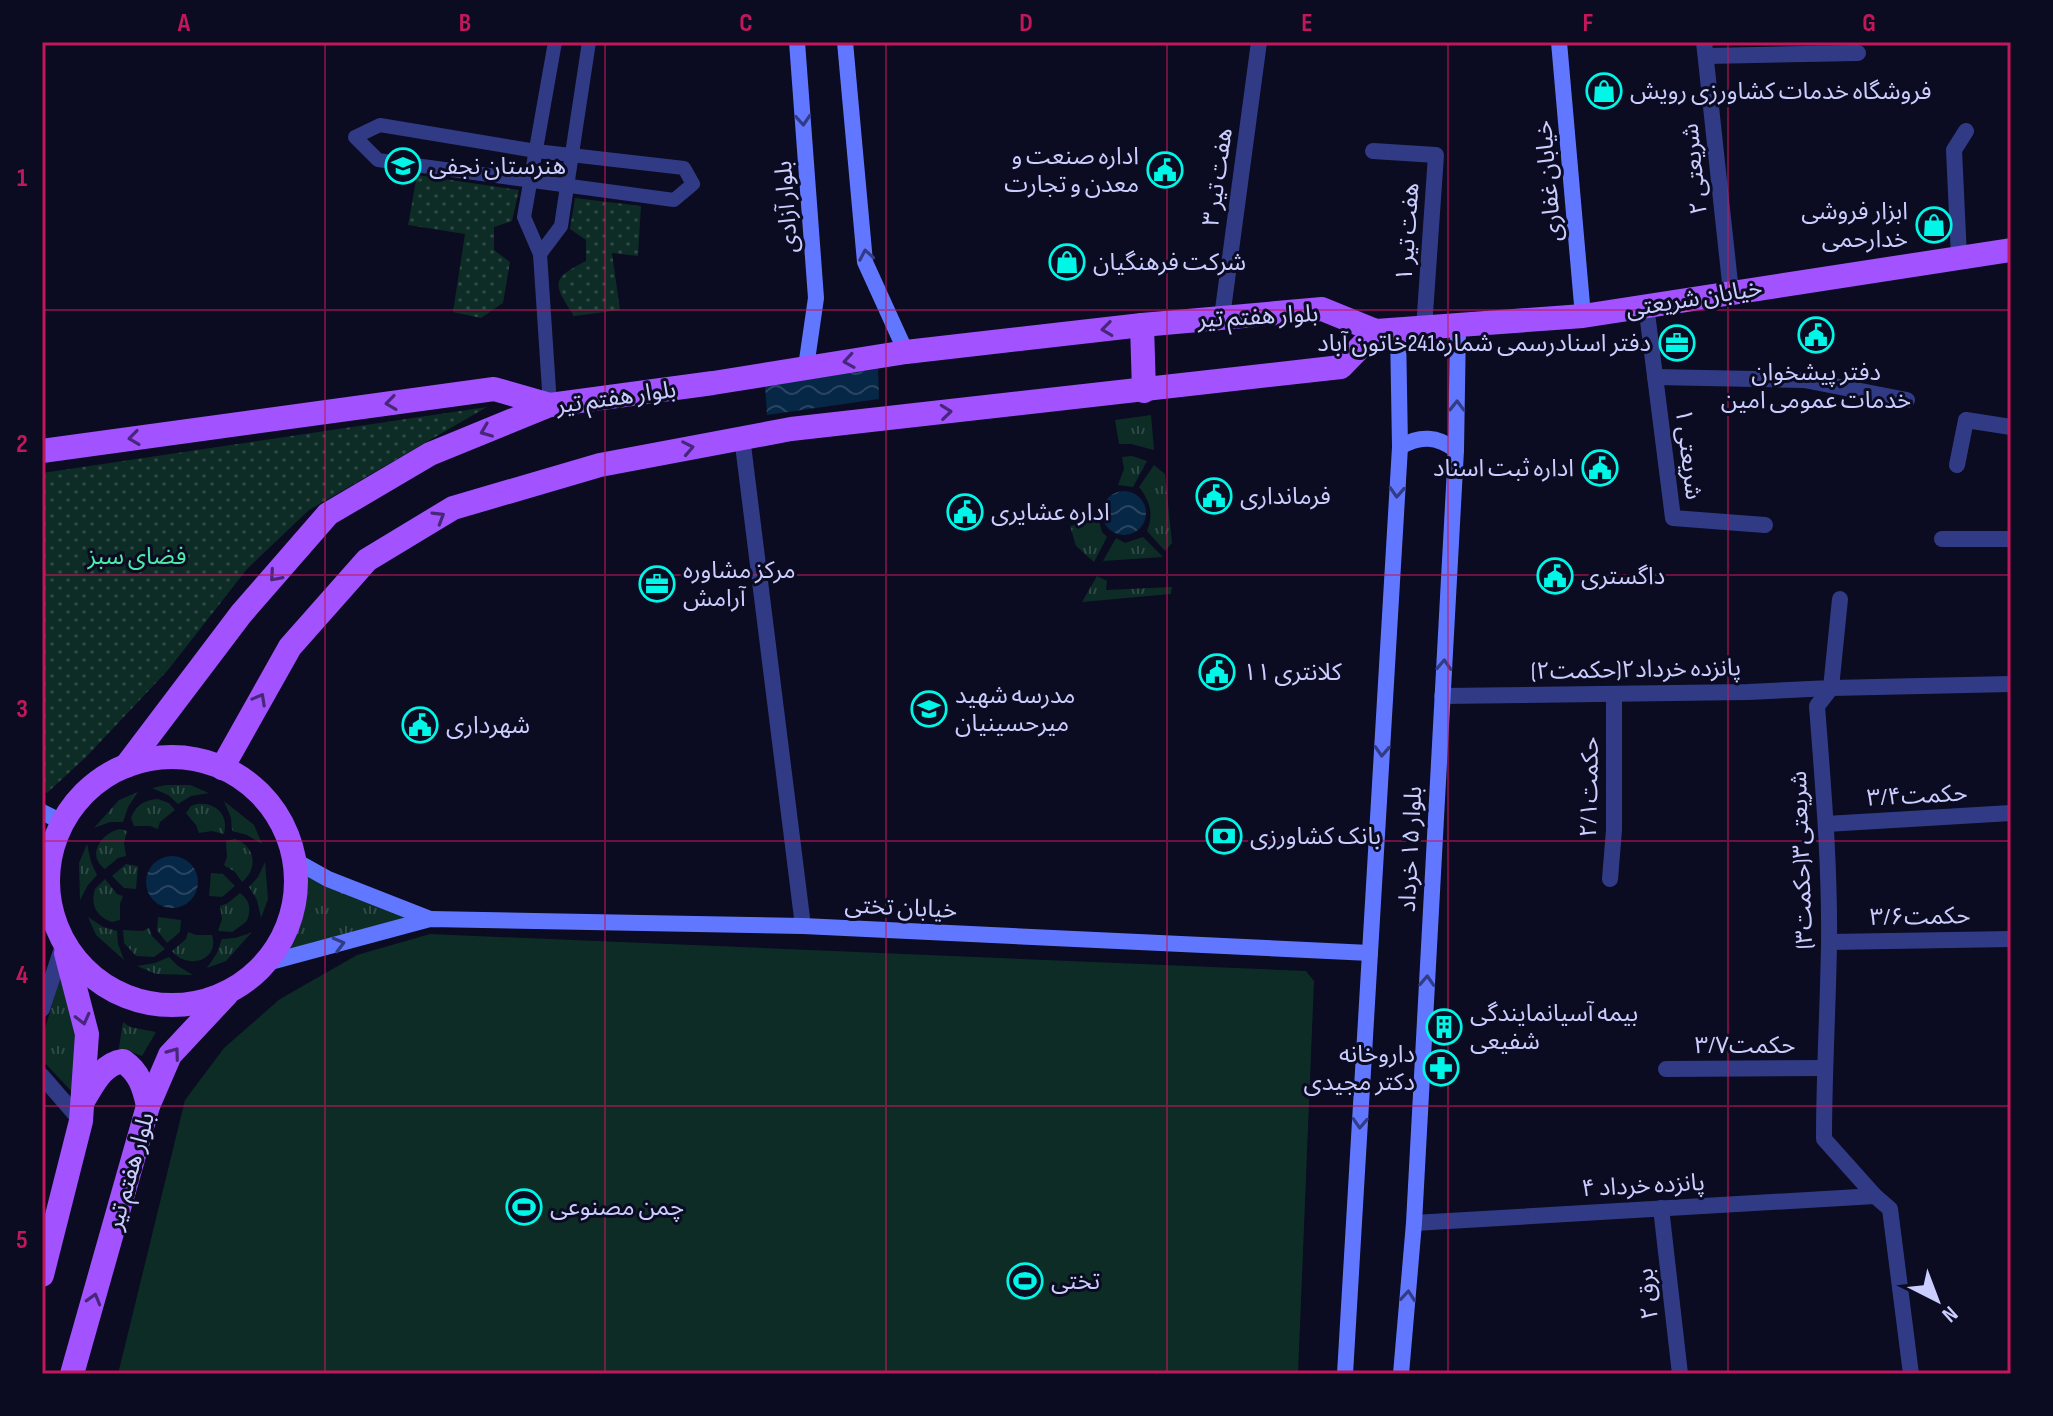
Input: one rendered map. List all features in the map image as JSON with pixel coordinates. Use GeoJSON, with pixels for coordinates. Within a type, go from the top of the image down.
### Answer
{"type":"FeatureCollection","features":[{"type":"Feature","properties":{"kind":"main road","name":"خیابان شریعتی"},"geometry":{"type":"LineString","coordinates":[[1387,330],[1583,316],[2011,250]]}},
{"type":"Feature","properties":{"kind":"main road","name":"بلوار هفتم تیر"},"geometry":{"type":"LineString","coordinates":[[126,766],[241,614],[328,514],[430,454],[550,405],[906,352],[1222,317],[1322,309],[1387,330]]}},
{"type":"Feature","properties":{"kind":"main road"},"geometry":{"type":"LineString","coordinates":[[1142,325],[1144,391]]}},
{"type":"Feature","properties":{"kind":"main road"},"geometry":{"type":"LineString","coordinates":[[222,768],[290,647],[367,560],[453,508],[600,465],[742,437],[855,421],[1341,367],[1387,330]]}},
{"type":"Feature","properties":{"kind":"main road"},"geometry":{"type":"LineString","coordinates":[[42,451],[494,389],[550,405]]}},
{"type":"Feature","properties":{"kind":"main road"},"geometry":{"type":"LineString","coordinates":[[42,1275],[81,1112],[87,1034],[64,943],[53,918],[47,892],[45,876],[53,843],[52,817],[101,779],[126,766],[158,757],[191,758],[222,768],[245,780],[269,805],[287,834],[294,860],[295,897],[284,933],[263,964],[230,991],[181,1004],[155,1004],[119,994],[87,972],[64,943]]}},
{"type":"Feature","properties":{"kind":"main road","name":"بلوار هفتم تیر"},"geometry":{"type":"LineString","coordinates":[[72,1374],[148,1106],[170,1055],[230,991]]}},
{"type":"Feature","properties":{"kind":"main road"},"geometry":{"type":"LineString","coordinates":[[81,1112],[99,1075],[113,1063],[123,1061],[134,1068],[148,1106]]}},
{"type":"Feature","properties":{"kind":"street","name":"بلوار آزادی"},"geometry":{"type":"LineString","coordinates":[[797,42],[816,298],[806,367]]}},
{"type":"Feature","properties":{"kind":"street"},"geometry":{"type":"LineString","coordinates":[[845,42],[865,262],[906,352]]}},
{"type":"Feature","properties":{"kind":"street","name":"هفت تیر ۳"},"geometry":{"type":"LineString","coordinates":[[1222,317],[1259,42]]}},
{"type":"Feature","properties":{"kind":"street","name":"خیابان غفاری"},"geometry":{"type":"LineString","coordinates":[[1559,42],[1583,316]]}},
{"type":"Feature","properties":{"kind":"street"},"geometry":{"type":"LineString","coordinates":[[1705,49],[1858,53]]}},
{"type":"Feature","properties":{"kind":"street","name":"شریعتی ۲"},"geometry":{"type":"LineString","coordinates":[[1705,49],[1731,292]]}},
{"type":"Feature","properties":{"kind":"street"},"geometry":{"type":"LineString","coordinates":[[1959,257],[1954,150],[1966,131]]}},
{"type":"Feature","properties":{"kind":"street","name":"هفت تیر ۱"},"geometry":{"type":"LineString","coordinates":[[1373,151],[1436,155],[1424,328]]}},
{"type":"Feature","properties":{"kind":"street","name":"شریعتی ۱"},"geometry":{"type":"LineString","coordinates":[[1646,305],[1673,518],[1765,525]]}},
{"type":"Feature","properties":{"kind":"street","name":"بلوار ۱۵ خرداد"},"geometry":{"type":"LineString","coordinates":[[1401,1374],[1414,1223],[1456,450],[1458,326]]}},
{"type":"Feature","properties":{"kind":"street","name":"بلوار ۱۵ خرداد"},"geometry":{"type":"LineString","coordinates":[[1345,1374],[1400,447],[1387,330]]}},
{"type":"Feature","properties":{"kind":"street"},"geometry":{"type":"LineString","coordinates":[[1655,377],[1804,380],[1907,400]]}},
{"type":"Feature","properties":{"kind":"street"},"geometry":{"type":"LineString","coordinates":[[1957,465],[1966,420],[2011,427]]}},
{"type":"Feature","properties":{"kind":"street"},"geometry":{"type":"LineString","coordinates":[[742,437],[803,926]]}},
{"type":"Feature","properties":{"kind":"street"},"geometry":{"type":"LineString","coordinates":[[1400,447],[1411,441],[1435,438],[1456,450]]}},
{"type":"Feature","properties":{"kind":"street"},"geometry":{"type":"LineString","coordinates":[[1942,539],[2011,539]]}},
{"type":"Feature","properties":{"kind":"street","name":"شریعتی۳(حکمت۳)"},"geometry":{"type":"LineString","coordinates":[[1840,599],[1831,688],[1817,706],[1826,824],[1829,942],[1824,1139],[1890,1209],[1911,1374]]}},
{"type":"Feature","properties":{"kind":"street"},"geometry":{"type":"LineString","coordinates":[[1831,688],[2011,684]]}},
{"type":"Feature","properties":{"kind":"street","name":"پانزده خرداد۲(حکمت۲)"},"geometry":{"type":"LineString","coordinates":[[1442,696],[1831,688]]}},
{"type":"Feature","properties":{"kind":"street","name":"حکمت۲/۱"},"geometry":{"type":"LineString","coordinates":[[1610,879],[1614,830],[1614,694]]}},
{"type":"Feature","properties":{"kind":"street","name":"حکمت۳/۴"},"geometry":{"type":"LineString","coordinates":[[1826,824],[2011,813]]}},
{"type":"Feature","properties":{"kind":"street"},"geometry":{"type":"LineString","coordinates":[[294,860],[328,879],[430,919]]}},
{"type":"Feature","properties":{"kind":"street"},"geometry":{"type":"LineString","coordinates":[[263,964],[430,919]]}},
{"type":"Feature","properties":{"kind":"street","name":"خیابان تختی"},"geometry":{"type":"LineString","coordinates":[[430,919],[803,926],[1370,953]]}},
{"type":"Feature","properties":{"kind":"street","name":"حکمت۳/۶"},"geometry":{"type":"LineString","coordinates":[[1829,942],[2011,939]]}},
{"type":"Feature","properties":{"kind":"street"},"geometry":{"type":"LineString","coordinates":[[42,1009],[64,943]]}},
{"type":"Feature","properties":{"kind":"street","name":"حکمت۳/۷"},"geometry":{"type":"LineString","coordinates":[[1666,1069],[1824,1068]]}},
{"type":"Feature","properties":{"kind":"street"},"geometry":{"type":"LineString","coordinates":[[42,1076],[81,1112]]}},
{"type":"Feature","properties":{"kind":"street","name":"پانزده خرداد ۴"},"geometry":{"type":"LineString","coordinates":[[1414,1223],[1875,1196]]}},
{"type":"Feature","properties":{"kind":"street","name":"برق ۲"},"geometry":{"type":"LineString","coordinates":[[1661,1208],[1680,1374]]}},
{"type":"Feature","properties":{"kind":"lane"},"geometry":{"type":"LineString","coordinates":[[550,405],[540,254],[524,217],[555,42]]}},
{"type":"Feature","properties":{"kind":"lane"},"geometry":{"type":"LineString","coordinates":[[540,254],[561,226],[589,42]]}},
{"type":"Feature","properties":{"kind":"lane"},"geometry":{"type":"LineString","coordinates":[[380,125],[572,156],[684,168],[693,184],[674,200],[378,160],[355,137],[380,125]]}},
{"type":"Feature","properties":{"kind":"green space"},"geometry":{"type":"Polygon","coordinates":[[[417,175],[519,190],[512,221],[494,227],[494,250],[510,262],[503,303],[481,318],[453,312],[465,234],[408,225],[417,175]]]}},
{"type":"Feature","properties":{"kind":"green space"},"geometry":{"type":"Polygon","coordinates":[[[575,198],[641,206],[638,256],[612,253],[620,310],[574,316],[559,289],[561,278],[586,261],[586,240],[570,229],[575,198]]]}},
{"type":"Feature","properties":{"kind":"green space","name":"فضای سبز"},"geometry":{"type":"Polygon","coordinates":[[[487,407],[309,510],[247,569],[168,670],[87,756],[47,793],[42,790],[42,473],[487,407]]]}},
{"type":"Feature","properties":{"kind":"green space"},"geometry":{"type":"Polygon","coordinates":[[[1151,415],[1154,450],[1119,444],[1115,420],[1151,415]]]}},
{"type":"Feature","properties":{"kind":"green space"},"geometry":{"type":"Polygon","coordinates":[[[1132,456],[1147,461],[1133,487],[1118,485],[1124,469],[1122,457],[1132,456]]]}},
{"type":"Feature","properties":{"kind":"green space"},"geometry":{"type":"Polygon","coordinates":[[[1154,465],[1165,474],[1172,543],[1165,551],[1147,531],[1150,508],[1139,487],[1154,465]]]}},
{"type":"Feature","properties":{"kind":"green space"},"geometry":{"type":"Polygon","coordinates":[[[1099,521],[1107,537],[1094,562],[1076,546],[1070,526],[1099,521]]]}},
{"type":"Feature","properties":{"kind":"green space"},"geometry":{"type":"Polygon","coordinates":[[[1143,537],[1163,557],[1103,561],[1116,538],[1125,543],[1143,537]]]}},
{"type":"Feature","properties":{"kind":"green space"},"geometry":{"type":"Polygon","coordinates":[[[1097,576],[1107,581],[1106,590],[1172,587],[1171,594],[1082,602],[1097,576]]]}},
{"type":"Feature","properties":{"kind":"green space"},"geometry":{"type":"Polygon","coordinates":[[[190,785],[209,793],[191,796],[178,804],[168,795],[152,788],[190,785]]]}},
{"type":"Feature","properties":{"kind":"green space"},"geometry":{"type":"Polygon","coordinates":[[[138,792],[123,822],[110,822],[94,828],[119,800],[138,792]]]}},
{"type":"Feature","properties":{"kind":"green space"},"geometry":{"type":"Polygon","coordinates":[[[158,799],[169,803],[175,810],[160,822],[158,829],[134,826],[131,818],[135,810],[145,802],[158,799]]]}},
{"type":"Feature","properties":{"kind":"green space"},"geometry":{"type":"Polygon","coordinates":[[[224,801],[254,825],[262,844],[232,831],[224,801]]]}},
{"type":"Feature","properties":{"kind":"green space"},"geometry":{"type":"Polygon","coordinates":[[[197,804],[210,805],[220,811],[225,821],[224,834],[212,831],[199,833],[186,813],[197,804]]]}},
{"type":"Feature","properties":{"kind":"green space"},"geometry":{"type":"Polygon","coordinates":[[[120,829],[127,831],[124,843],[126,856],[118,858],[105,869],[97,857],[98,845],[107,835],[120,829]]]}},
{"type":"Feature","properties":{"kind":"green space"},"geometry":{"type":"Polygon","coordinates":[[[235,839],[247,847],[253,864],[242,882],[235,872],[224,865],[226,841],[235,839]]]}},
{"type":"Feature","properties":{"kind":"green space"},"geometry":{"type":"Polygon","coordinates":[[[87,844],[97,875],[80,900],[79,863],[87,844]]]}},
{"type":"Feature","properties":{"kind":"green space"},"geometry":{"type":"Polygon","coordinates":[[[265,862],[268,899],[261,918],[257,900],[249,887],[265,862]]]}},
{"type":"Feature","properties":{"kind":"green space"},"geometry":{"type":"Polygon","coordinates":[[[126,864],[138,866],[136,889],[124,888],[112,876],[126,864]]]}},
{"type":"Feature","properties":{"kind":"green space"},"geometry":{"type":"Polygon","coordinates":[[[300,867],[417,919],[272,957],[295,915],[300,867]]]}},
{"type":"Feature","properties":{"kind":"green space"},"geometry":{"type":"Polygon","coordinates":[[[211,873],[223,874],[235,886],[222,897],[209,896],[211,873]]]}},
{"type":"Feature","properties":{"kind":"green space"},"geometry":{"type":"Polygon","coordinates":[[[105,879],[117,894],[123,896],[120,920],[107,920],[94,905],[95,889],[105,879]]]}},
{"type":"Feature","properties":{"kind":"green space"},"geometry":{"type":"Polygon","coordinates":[[[240,893],[249,906],[246,922],[232,932],[218,931],[222,919],[220,906],[240,893]]]}},
{"type":"Feature","properties":{"kind":"green space"},"geometry":{"type":"Polygon","coordinates":[[[88,917],[103,927],[117,931],[124,960],[96,935],[88,917]]]}},
{"type":"Feature","properties":{"kind":"green space"},"geometry":{"type":"Polygon","coordinates":[[[158,917],[181,920],[180,932],[167,943],[157,930],[158,917]]]}},
{"type":"Feature","properties":{"kind":"green space"},"geometry":{"type":"Polygon","coordinates":[[[149,928],[152,936],[165,949],[154,957],[136,956],[124,943],[123,930],[143,931],[149,928]]]}},
{"type":"Feature","properties":{"kind":"green space"},"geometry":{"type":"Polygon","coordinates":[[[188,932],[212,935],[211,951],[201,960],[186,960],[172,951],[186,939],[188,932]]]}},
{"type":"Feature","properties":{"kind":"green space"},"geometry":{"type":"Polygon","coordinates":[[[251,933],[226,961],[207,968],[222,939],[251,933]]]}},
{"type":"Feature","properties":{"kind":"green space"},"geometry":{"type":"Polygon","coordinates":[[[430,934],[1306,971],[1314,981],[1298,1374],[118,1374],[185,1100],[224,1048],[280,999],[357,955],[430,934]]]}},
{"type":"Feature","properties":{"kind":"green space"},"geometry":{"type":"Polygon","coordinates":[[[169,957],[193,975],[156,974],[137,966],[155,963],[169,957]]]}},
{"type":"Feature","properties":{"kind":"green space"},"geometry":{"type":"Polygon","coordinates":[[[60,978],[75,1032],[76,1096],[42,1060],[42,1039],[60,978]]]}},
{"type":"Feature","properties":{"kind":"green space"},"geometry":{"type":"Polygon","coordinates":[[[123,1022],[130,1027],[156,1032],[142,1056],[131,1052],[118,1054],[123,1022]]]}},
{"type":"Feature","properties":{"kind":"water"},"geometry":{"type":"Polygon","coordinates":[[[878,369],[879,399],[767,415],[765,386],[878,369]]]}},
{"type":"Feature","properties":{"kind":"water"},"geometry":{"type":"Polygon","coordinates":[[[1124,491],[1139,498],[1146,513],[1139,528],[1124,535],[1109,528],[1102,513],[1109,498],[1124,491]]]}},
{"type":"Feature","properties":{"kind":"water"},"geometry":{"type":"Polygon","coordinates":[[[172,856],[190,864],[198,882],[190,900],[172,908],[154,900],[146,882],[154,864],[172,856]]]}},
{"type":"Feature","properties":{"kind":"place","name":"فروشگاه خدمات کشاورزی رویش"},"geometry":{"type":"Point","coordinates":[1604,91]}},
{"type":"Feature","properties":{"kind":"place","name":"هنرستان نجفی"},"geometry":{"type":"Point","coordinates":[403,166]}},
{"type":"Feature","properties":{"kind":"place","name":"اداره صنعت و معدن و تجارت"},"geometry":{"type":"Point","coordinates":[1165,170]}},
{"type":"Feature","properties":{"kind":"place","name":"ابزار فروشی خدارحمی"},"geometry":{"type":"Point","coordinates":[1934,225]}},
{"type":"Feature","properties":{"kind":"place","name":"شرکت فرهنگیان"},"geometry":{"type":"Point","coordinates":[1067,262]}},
{"type":"Feature","properties":{"kind":"place","name":"دفتر پیشخوان خدمات عمومی امین"},"geometry":{"type":"Point","coordinates":[1816,335]}},
{"type":"Feature","properties":{"kind":"place","name":"دفتر اسنادرسمی شماره241خاتون آباد"},"geometry":{"type":"Point","coordinates":[1677,343]}},
{"type":"Feature","properties":{"kind":"place","name":"اداره ثبت اسناد"},"geometry":{"type":"Point","coordinates":[1600,468]}},
{"type":"Feature","properties":{"kind":"place","name":"فرمانداری"},"geometry":{"type":"Point","coordinates":[1214,496]}},
{"type":"Feature","properties":{"kind":"place","name":"اداره عشایری"},"geometry":{"type":"Point","coordinates":[965,512]}},
{"type":"Feature","properties":{"kind":"place","name":"داگستری"},"geometry":{"type":"Point","coordinates":[1555,576]}},
{"type":"Feature","properties":{"kind":"place","name":"مرکز مشاوره آرامش"},"geometry":{"type":"Point","coordinates":[657,584]}},
{"type":"Feature","properties":{"kind":"place","name":"کلانتری ۱۱"},"geometry":{"type":"Point","coordinates":[1217,672]}},
{"type":"Feature","properties":{"kind":"place","name":"مدرسه شهید میرحسینیان"},"geometry":{"type":"Point","coordinates":[929,709]}},
{"type":"Feature","properties":{"kind":"place","name":"شهرداری"},"geometry":{"type":"Point","coordinates":[420,725]}},
{"type":"Feature","properties":{"kind":"place","name":"بانک کشاورزی"},"geometry":{"type":"Point","coordinates":[1224,836]}},
{"type":"Feature","properties":{"kind":"place","name":"بیمه آسیانمایندگی شفیعی"},"geometry":{"type":"Point","coordinates":[1444,1027]}},
{"type":"Feature","properties":{"kind":"place","name":"داروخانه دکتر مجیدی"},"geometry":{"type":"Point","coordinates":[1441,1068]}},
{"type":"Feature","properties":{"kind":"place","name":"چمن مصنوعی"},"geometry":{"type":"Point","coordinates":[524,1207]}},
{"type":"Feature","properties":{"kind":"place","name":"تختی"},"geometry":{"type":"Point","coordinates":[1025,1281]}}]}
